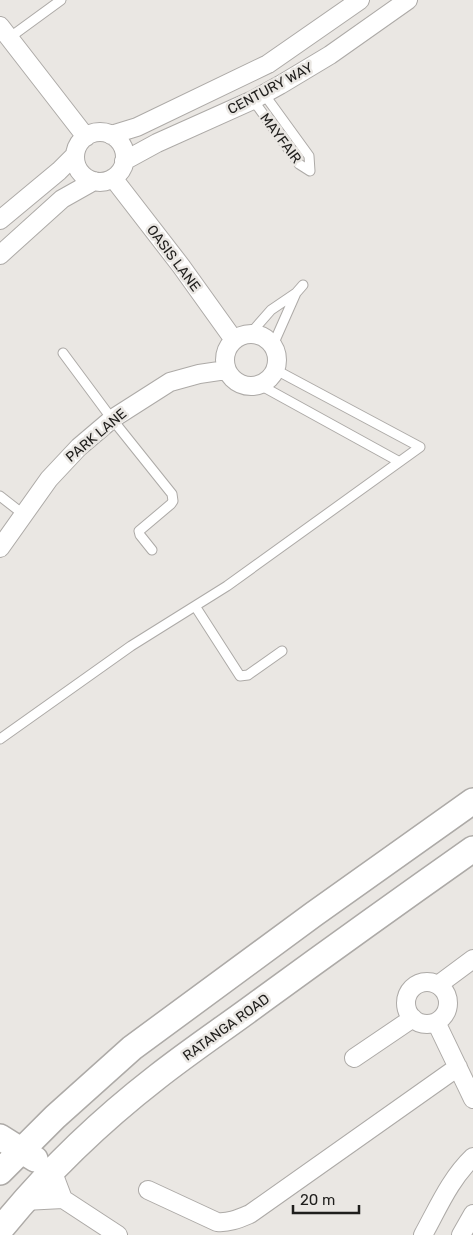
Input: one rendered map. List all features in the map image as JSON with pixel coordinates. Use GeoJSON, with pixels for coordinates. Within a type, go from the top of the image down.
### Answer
{"type":"FeatureCollection","features":[{"type":"Feature","properties":{"kind":"main road"},"geometry":{"type":"LineString","coordinates":[[0,1172],[21,1150],[132,1048],[314,914],[473,801]]}},
{"type":"Feature","properties":{"kind":"main road","name":"RATANGA ROAD"},"geometry":{"type":"LineString","coordinates":[[0,1230],[52,1170],[156,1077],[473,848]]}},
{"type":"Feature","properties":{"kind":"main road"},"geometry":{"type":"LineString","coordinates":[[0,1137],[52,1170]]}},
{"type":"Feature","properties":{"kind":"main road"},"geometry":{"type":"LineString","coordinates":[[0,1186],[24,1201]]}},
{"type":"Feature","properties":{"kind":"street","name":"CENTURY WAY"},"geometry":{"type":"LineString","coordinates":[[111,135],[136,127],[268,64],[360,0]]}},
{"type":"Feature","properties":{"kind":"street","name":"CENTURY WAY"},"geometry":{"type":"LineString","coordinates":[[124,161],[157,142],[258,97],[330,55],[405,1]]}},
{"type":"Feature","properties":{"kind":"street"},"geometry":{"type":"LineString","coordinates":[[5,32],[86,137]]}},
{"type":"Feature","properties":{"kind":"street"},"geometry":{"type":"LineString","coordinates":[[0,220],[59,172],[75,155],[79,145],[86,137],[98,133],[111,135],[121,144],[125,154],[122,169],[107,181],[94,181],[81,174],[76,164],[75,155]]}},
{"type":"Feature","properties":{"kind":"street","name":"OASIS LANE"},"geometry":{"type":"LineString","coordinates":[[113,178],[181,266],[242,337]]}},
{"type":"Feature","properties":{"kind":"street"},"geometry":{"type":"LineString","coordinates":[[0,256],[62,199],[94,181]]}},
{"type":"Feature","properties":{"kind":"street"},"geometry":{"type":"LineString","coordinates":[[259,335],[273,345],[276,352],[278,361],[276,370],[266,382],[260,385],[244,385],[230,377],[226,370],[224,362],[225,353],[229,346],[242,337],[259,335]]}},
{"type":"Feature","properties":{"kind":"street","name":"PARK LANE"},"geometry":{"type":"LineString","coordinates":[[0,548],[22,514],[49,479],[78,447],[112,419],[170,382],[199,374],[226,370]]}},
{"type":"Feature","properties":{"kind":"street"},"geometry":{"type":"LineString","coordinates":[[438,985],[473,959]]}},
{"type":"Feature","properties":{"kind":"street"},"geometry":{"type":"LineString","coordinates":[[427,982],[438,985],[446,995],[448,1003],[447,1011],[442,1018],[427,1024],[412,1018],[406,1003],[412,988],[419,983],[427,982]]}},
{"type":"Feature","properties":{"kind":"street"},"geometry":{"type":"LineString","coordinates":[[354,1058],[412,1018]]}},
{"type":"Feature","properties":{"kind":"street"},"geometry":{"type":"LineString","coordinates":[[436,1022],[473,1099]]}},
{"type":"Feature","properties":{"kind":"street"},"geometry":{"type":"LineString","coordinates":[[148,1190],[216,1222],[227,1223],[238,1219],[250,1214],[458,1067]]}},
{"type":"Feature","properties":{"kind":"street"},"geometry":{"type":"LineString","coordinates":[[423,1235],[450,1185],[461,1168],[473,1157]]}},
{"type":"Feature","properties":{"kind":"street"},"geometry":{"type":"LineString","coordinates":[[52,1170],[63,1199],[118,1235]]}},
{"type":"Feature","properties":{"kind":"street"},"geometry":{"type":"LineString","coordinates":[[24,1201],[63,1199]]}},
{"type":"Feature","properties":{"kind":"street"},"geometry":{"type":"LineString","coordinates":[[461,1235],[472,1215]]}},
{"type":"Feature","properties":{"kind":"lane"},"geometry":{"type":"LineString","coordinates":[[5,32],[61,0]]}},
{"type":"Feature","properties":{"kind":"lane","name":"MAYFAIR"},"geometry":{"type":"LineString","coordinates":[[258,97],[309,156],[310,171],[299,164],[258,97]]}},
{"type":"Feature","properties":{"kind":"lane"},"geometry":{"type":"LineString","coordinates":[[242,337],[271,310],[296,293],[303,285]]}},
{"type":"Feature","properties":{"kind":"lane"},"geometry":{"type":"LineString","coordinates":[[273,345],[296,293]]}},
{"type":"Feature","properties":{"kind":"lane"},"geometry":{"type":"LineString","coordinates":[[63,353],[173,498],[171,504],[140,529],[138,533],[152,550]]}},
{"type":"Feature","properties":{"kind":"lane"},"geometry":{"type":"LineString","coordinates":[[0,739],[131,646],[227,586],[420,447],[276,370]]}},
{"type":"Feature","properties":{"kind":"lane"},"geometry":{"type":"LineString","coordinates":[[260,385],[398,462]]}},
{"type":"Feature","properties":{"kind":"lane"},"geometry":{"type":"LineString","coordinates":[[0,496],[22,514]]}},
{"type":"Feature","properties":{"kind":"lane"},"geometry":{"type":"LineString","coordinates":[[195,606],[240,676],[248,675],[282,651]]}}]}
